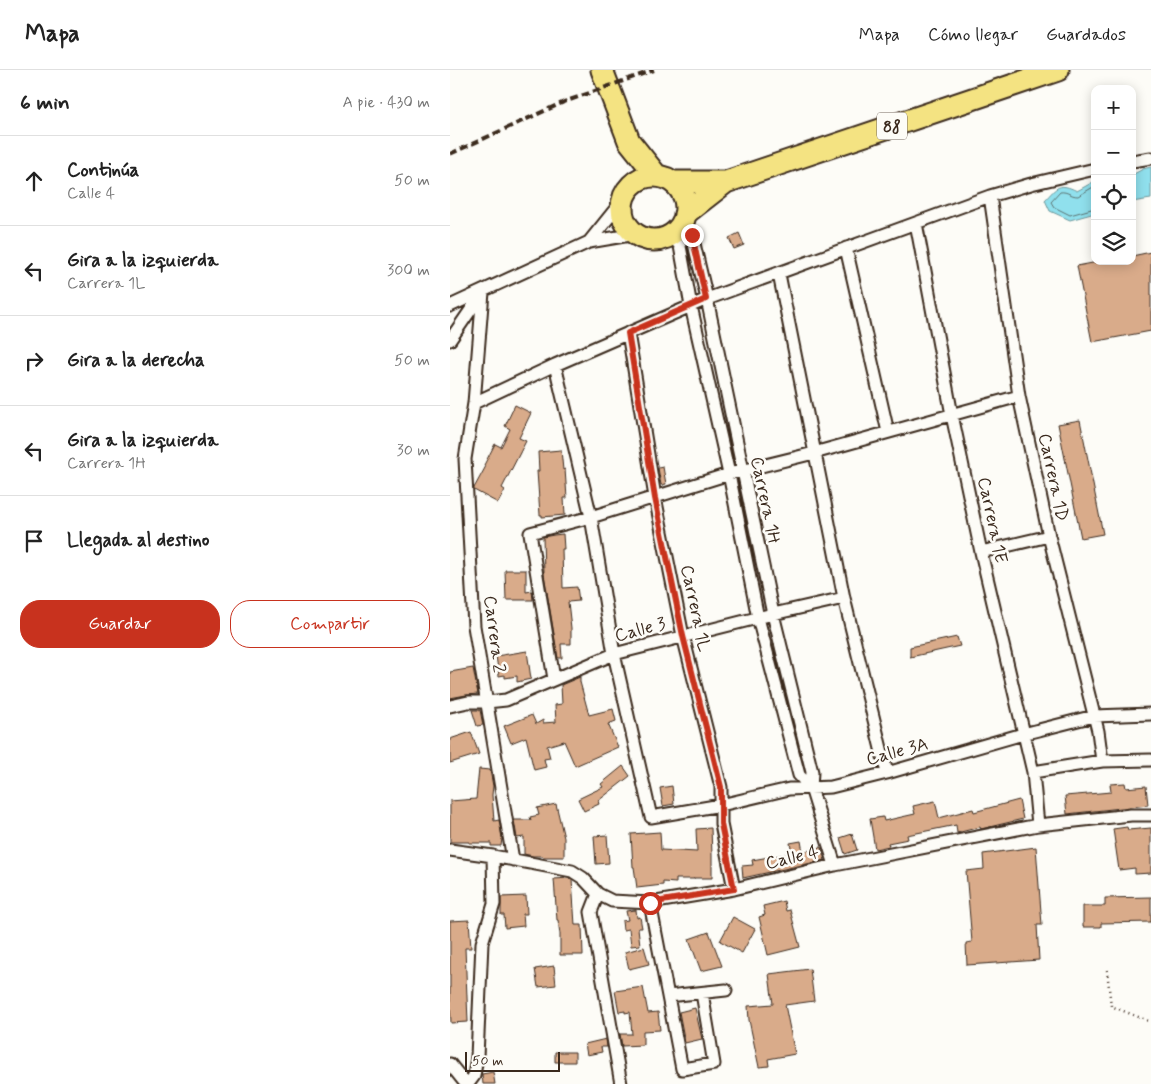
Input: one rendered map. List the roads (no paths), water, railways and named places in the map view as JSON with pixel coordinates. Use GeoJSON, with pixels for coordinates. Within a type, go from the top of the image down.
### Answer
{"type":"FeatureCollection","features":[{"type":"Feature","properties":{"kind":"highway"},"geometry":{"type":"LineString","coordinates":[[602,70],[629,141],[665,179],[681,191],[685,202],[680,222]]}},
{"type":"Feature","properties":{"kind":"highway","name":"88"},"geometry":{"type":"LineString","coordinates":[[626,194],[637,180],[647,176],[665,179],[726,182],[1058,70]]}},
{"type":"Feature","properties":{"kind":"highway"},"geometry":{"type":"LineString","coordinates":[[629,141],[626,194],[622,214],[627,225],[636,234]]}},
{"type":"Feature","properties":{"kind":"highway","name":"88"},"geometry":{"type":"LineString","coordinates":[[636,234],[647,239],[660,239],[726,182]]}},
{"type":"Feature","properties":{"kind":"street"},"geometry":{"type":"LineString","coordinates":[[1136,160],[1151,158]]}},
{"type":"Feature","properties":{"kind":"street"},"geometry":{"type":"LineString","coordinates":[[474,403],[555,365],[706,299],[990,196],[1091,170]]}},
{"type":"Feature","properties":{"kind":"street"},"geometry":{"type":"LineString","coordinates":[[589,242],[626,194]]}},
{"type":"Feature","properties":{"kind":"street","name":"Carrera 1D"},"geometry":{"type":"LineString","coordinates":[[990,196],[1019,396],[1049,536],[1098,731],[1102,761]]}},
{"type":"Feature","properties":{"kind":"street","name":"Carrera 1H"},"geometry":{"type":"LineString","coordinates":[[680,222],[692,235],[773,614],[812,772],[811,788],[835,865]]}},
{"type":"Feature","properties":{"kind":"street","name":"Carrera 1H"},"geometry":{"type":"LineString","coordinates":[[680,222],[680,246],[691,306],[729,474],[758,618],[799,775],[811,788]]}},
{"type":"Feature","properties":{"kind":"street","name":"Carrera 1E"},"geometry":{"type":"LineString","coordinates":[[916,223],[952,415],[981,552],[1032,772],[1038,825]]}},
{"type":"Feature","properties":{"kind":"street"},"geometry":{"type":"LineString","coordinates":[[450,306],[484,292],[589,242],[636,234]]}},
{"type":"Feature","properties":{"kind":"street"},"geometry":{"type":"LineString","coordinates":[[846,248],[888,432]]}},
{"type":"Feature","properties":{"kind":"street"},"geometry":{"type":"LineString","coordinates":[[778,274],[844,598],[887,773]]}},
{"type":"Feature","properties":{"kind":"street"},"geometry":{"type":"LineString","coordinates":[[450,340],[484,292]]}},
{"type":"Feature","properties":{"kind":"street","name":"Carrera 2"},"geometry":{"type":"LineString","coordinates":[[484,292],[474,403],[465,459],[474,626],[513,860]]}},
{"type":"Feature","properties":{"kind":"street","name":"Carrera 1L"},"geometry":{"type":"LineString","coordinates":[[628,333],[655,498],[683,636],[721,787],[721,824],[734,889]]}},
{"type":"Feature","properties":{"kind":"street"},"geometry":{"type":"LineString","coordinates":[[555,365],[591,517],[614,654]]}},
{"type":"Feature","properties":{"kind":"street"},"geometry":{"type":"LineString","coordinates":[[554,679],[530,532],[591,517],[729,474],[1019,396]]}},
{"type":"Feature","properties":{"kind":"street"},"geometry":{"type":"LineString","coordinates":[[981,552],[1049,536]]}},
{"type":"Feature","properties":{"kind":"street","name":"Calle 3"},"geometry":{"type":"LineString","coordinates":[[450,706],[468,702],[506,700],[614,654],[844,598]]}},
{"type":"Feature","properties":{"kind":"street","name":"Calle 3A"},"geometry":{"type":"LineString","coordinates":[[614,654],[651,817],[721,805],[789,789],[831,787],[1094,716],[1151,714]]}},
{"type":"Feature","properties":{"kind":"street"},"geometry":{"type":"LineString","coordinates":[[1032,772],[1102,761],[1151,760]]}},
{"type":"Feature","properties":{"kind":"street","name":"Calle 4"},"geometry":{"type":"LineString","coordinates":[[450,850],[572,871],[583,878],[598,894],[612,901],[650,903],[734,889],[835,865],[1038,825],[1131,815],[1151,815]]}},
{"type":"Feature","properties":{"kind":"street"},"geometry":{"type":"LineString","coordinates":[[450,1064],[467,1084],[474,1076],[477,1057],[482,943],[494,904],[493,856]]}},
{"type":"Feature","properties":{"kind":"street"},"geometry":{"type":"LineString","coordinates":[[598,894],[591,912],[621,1084]]}},
{"type":"Feature","properties":{"kind":"street"},"geometry":{"type":"LineString","coordinates":[[650,903],[682,1069],[714,1064],[702,993]]}},
{"type":"Feature","properties":{"kind":"street"},"geometry":{"type":"LineString","coordinates":[[668,996],[726,990]]}},
{"type":"Feature","properties":{"kind":"water"},"geometry":{"type":"Polygon","coordinates":[[[1151,167],[1151,199],[1136,201],[1136,173],[1151,167]]]}},
{"type":"Feature","properties":{"kind":"water"},"geometry":{"type":"Polygon","coordinates":[[[1091,183],[1091,214],[1070,220],[1050,211],[1045,200],[1056,189],[1062,186],[1077,191],[1091,183]]]}},
{"type":"Feature","properties":{"kind":"railway"},"geometry":{"type":"LineString","coordinates":[[450,154],[564,102],[654,70]]}}]}
